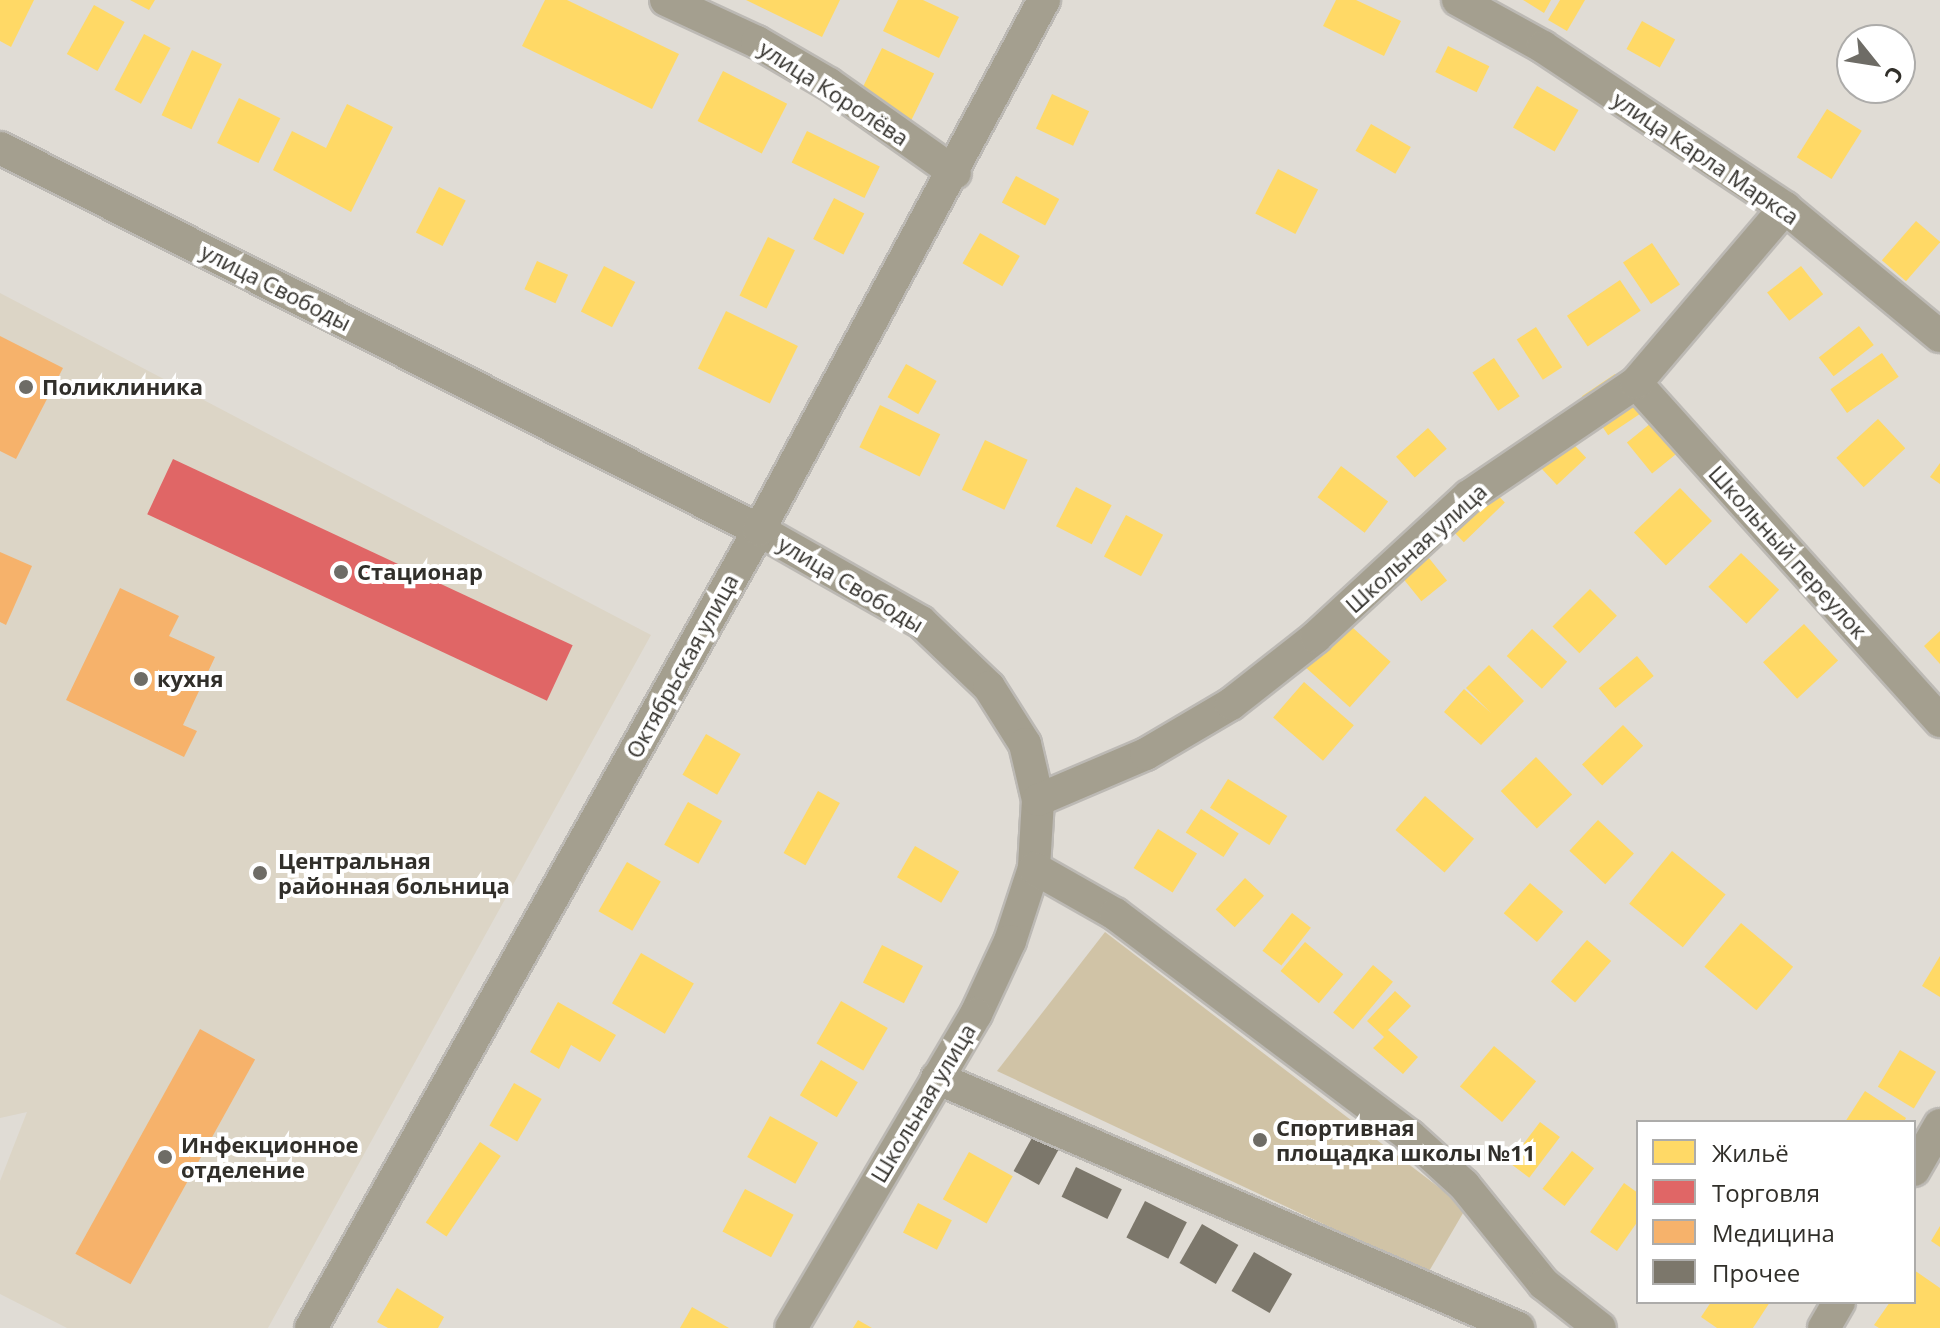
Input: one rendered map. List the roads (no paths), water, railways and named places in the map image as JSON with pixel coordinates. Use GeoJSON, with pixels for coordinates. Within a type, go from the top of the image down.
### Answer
{"type":"FeatureCollection","features":[{"type":"Feature","properties":{"kind":"street","name":"улица Королёва"},"geometry":{"type":"LineString","coordinates":[[666,0],[757,42],[829,84],[955,173]]}},
{"type":"Feature","properties":{"kind":"street","name":"Октябрьская улица"},"geometry":{"type":"LineString","coordinates":[[311,1328],[759,530],[955,173],[1044,0]]}},
{"type":"Feature","properties":{"kind":"street","name":"улица Карла Маркса"},"geometry":{"type":"LineString","coordinates":[[1458,0],[1543,47],[1785,208],[1940,336]]}},
{"type":"Feature","properties":{"kind":"street","name":"улица Свободы"},"geometry":{"type":"LineString","coordinates":[[0,148],[759,530],[921,622],[989,687],[1025,744],[1038,800],[1034,868]]}},
{"type":"Feature","properties":{"kind":"street","name":"Школьная улица"},"geometry":{"type":"LineString","coordinates":[[1038,800],[1146,754],[1231,704],[1316,637],[1469,496],[1636,383],[1785,208]]}},
{"type":"Feature","properties":{"kind":"street","name":"Школьный переулок"},"geometry":{"type":"LineString","coordinates":[[1636,383],[1940,721]]}},
{"type":"Feature","properties":{"kind":"street","name":"Школьная улица"},"geometry":{"type":"LineString","coordinates":[[791,1328],[976,1014],[1005,953],[1034,868]]}},
{"type":"Feature","properties":{"kind":"street"},"geometry":{"type":"LineString","coordinates":[[1034,868],[1115,914],[1410,1136],[1464,1185],[1544,1284],[1600,1328]]}},
{"type":"Feature","properties":{"kind":"street"},"geometry":{"type":"LineString","coordinates":[[937,1078],[1518,1328]]}},
{"type":"Feature","properties":{"kind":"street"},"geometry":{"type":"LineString","coordinates":[[1916,1167],[1940,1125]]}},
{"type":"Feature","properties":{"kind":"street"},"geometry":{"type":"LineString","coordinates":[[1824,1328],[1838,1304]]}},
{"type":"Feature","properties":{"kind":"place","name":"Поликлиника"},"geometry":{"type":"Point","coordinates":[26,387]}},
{"type":"Feature","properties":{"kind":"place","name":"Стационар"},"geometry":{"type":"Point","coordinates":[341,572]}},
{"type":"Feature","properties":{"kind":"place","name":"кухня"},"geometry":{"type":"Point","coordinates":[141,679]}},
{"type":"Feature","properties":{"kind":"place","name":"Центральная районная больница"},"geometry":{"type":"Point","coordinates":[260,873]}},
{"type":"Feature","properties":{"kind":"place","name":"Спортивная площадка школы №11"},"geometry":{"type":"Point","coordinates":[1260,1140]}},
{"type":"Feature","properties":{"kind":"place","name":"Инфекционное отделение"},"geometry":{"type":"Point","coordinates":[165,1157]}}]}
